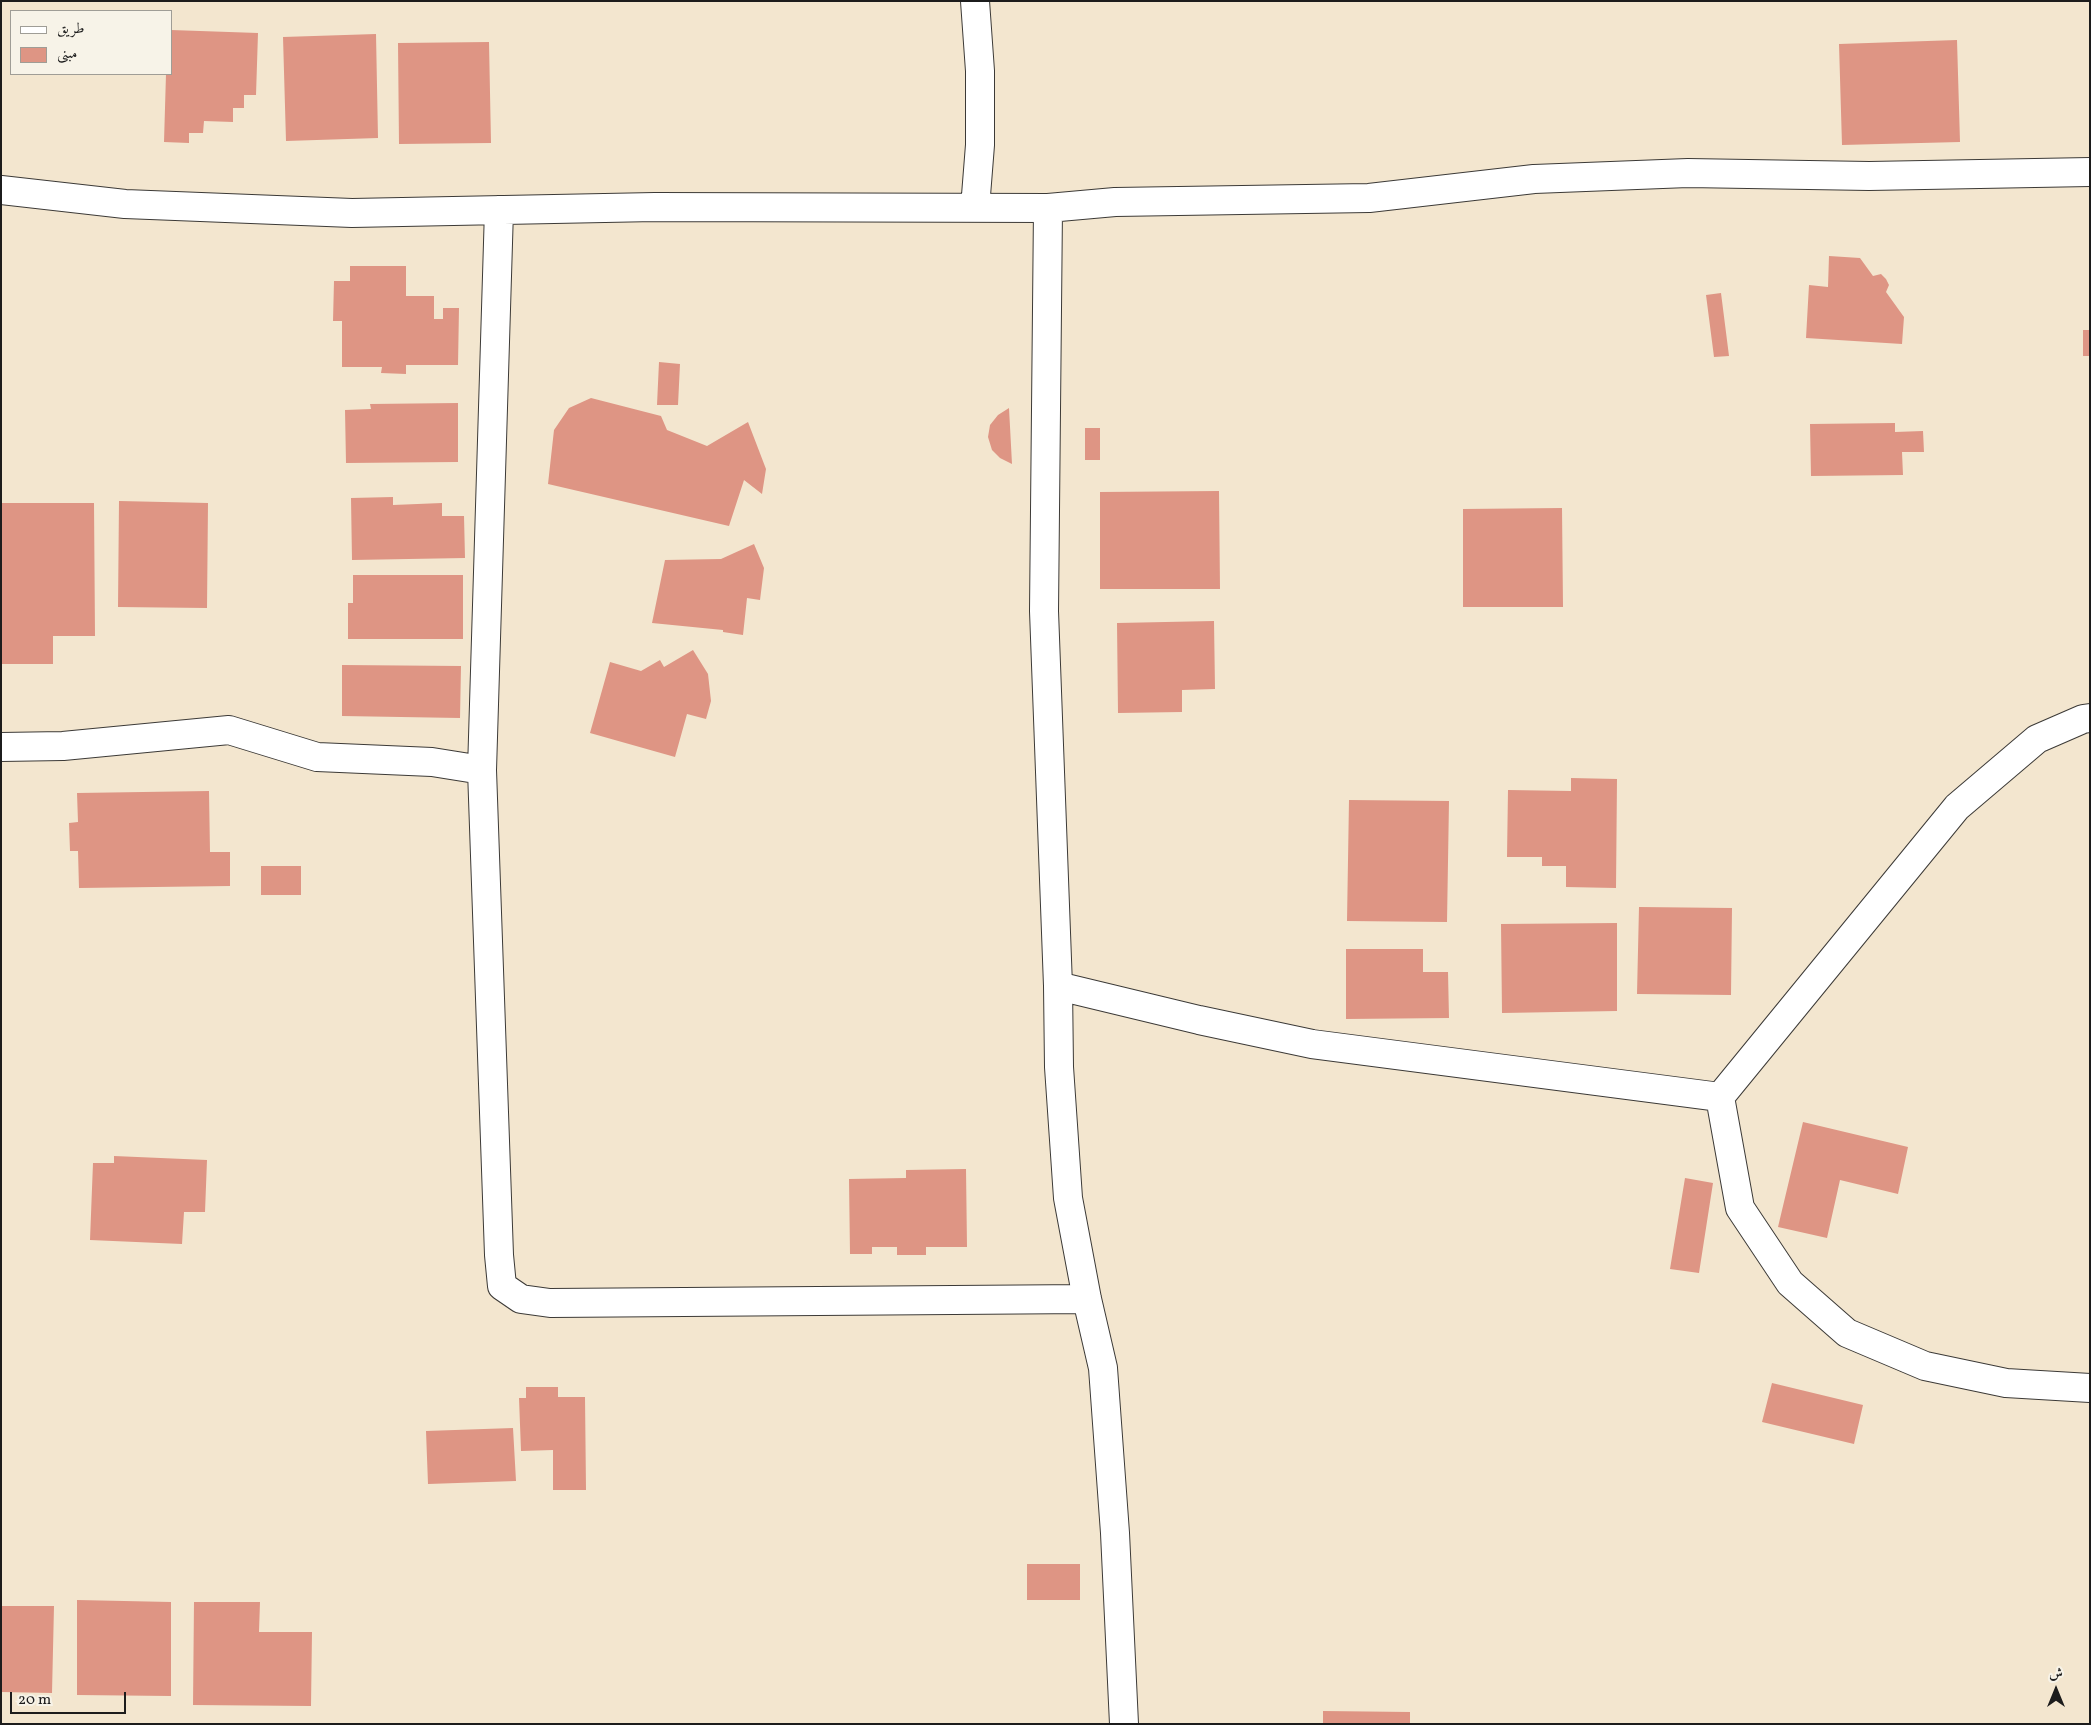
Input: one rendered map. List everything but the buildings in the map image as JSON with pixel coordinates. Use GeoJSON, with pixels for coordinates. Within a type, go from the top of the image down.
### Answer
{"type":"FeatureCollection","features":[{"type":"Feature","properties":{"kind":"street"},"geometry":{"type":"LineString","coordinates":[[975,1],[980,71],[980,145],[976,208]]}},
{"type":"Feature","properties":{"kind":"street"},"geometry":{"type":"LineString","coordinates":[[1,190],[125,204],[352,214],[655,207],[1048,208],[1115,202],[1369,198],[1534,179],[1688,173],[1869,176],[2090,172]]}},
{"type":"Feature","properties":{"kind":"street"},"geometry":{"type":"LineString","coordinates":[[1048,208],[1044,611],[1058,986],[1059,1067],[1068,1198],[1087,1299],[1104,1368],[1115,1533],[1124,1724]]}},
{"type":"Feature","properties":{"kind":"street"},"geometry":{"type":"LineString","coordinates":[[499,210],[482,770],[499,1254],[502,1286],[521,1299],[550,1303],[1087,1299]]}},
{"type":"Feature","properties":{"kind":"street"},"geometry":{"type":"LineString","coordinates":[[2090,718],[2083,719],[2038,740],[1957,808],[1720,1097],[1740,1208],[1790,1283],[1847,1333],[1925,1366],[2006,1383],[2090,1388]]}},
{"type":"Feature","properties":{"kind":"street"},"geometry":{"type":"LineString","coordinates":[[1,746],[62,746],[229,730],[317,757],[432,762],[482,770]]}},
{"type":"Feature","properties":{"kind":"street"},"geometry":{"type":"LineString","coordinates":[[1058,986],[1199,1020],[1312,1044],[1720,1097]]}}]}
